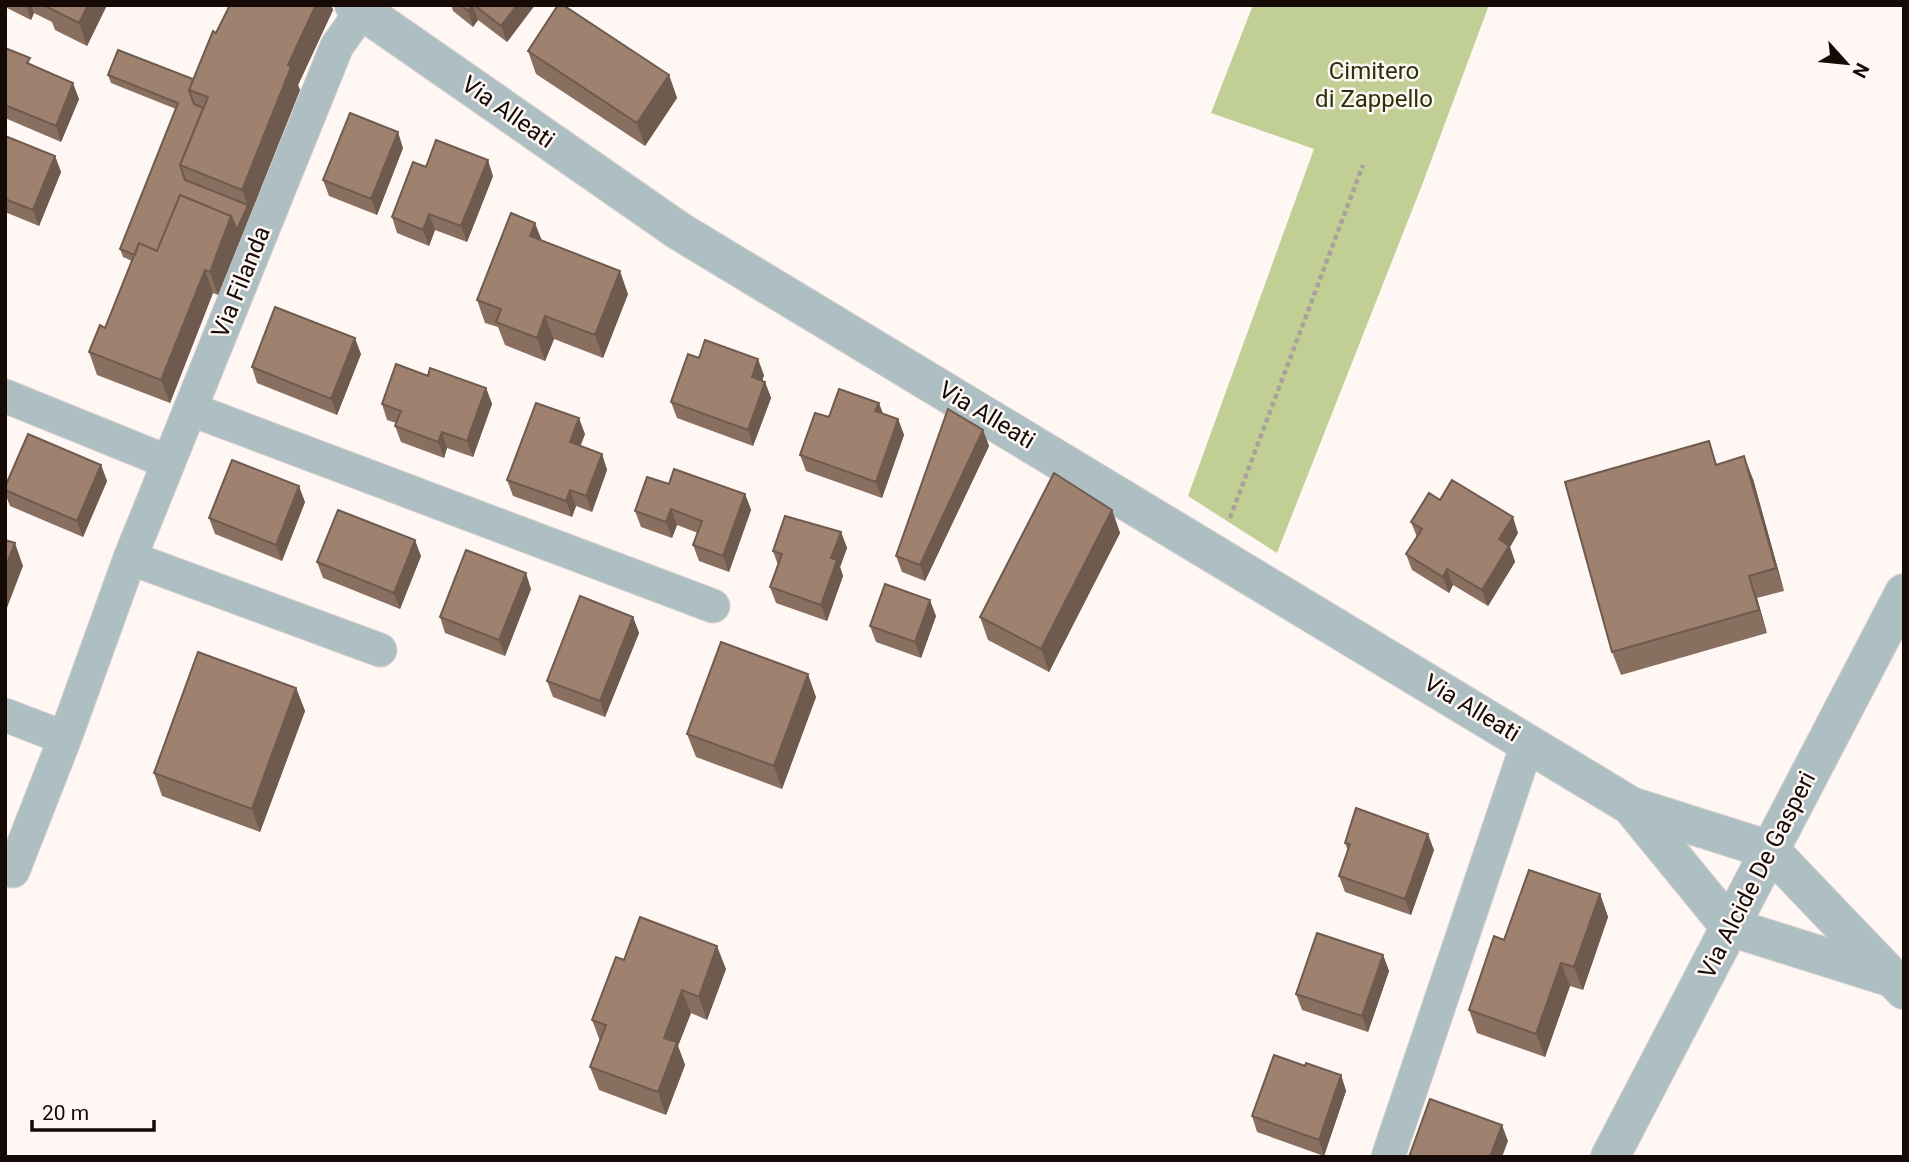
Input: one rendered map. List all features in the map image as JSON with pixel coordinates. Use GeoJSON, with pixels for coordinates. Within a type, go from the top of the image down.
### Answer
{"type":"FeatureCollection","features":[{"type":"Feature","properties":{"kind":"street","name":"Via Filanda"},"geometry":{"type":"LineString","coordinates":[[13,871],[168,462],[337,46],[358,8]]}},
{"type":"Feature","properties":{"kind":"street","name":"Via Alleati"},"geometry":{"type":"LineString","coordinates":[[358,8],[679,231],[1630,806],[1770,850]]}},
{"type":"Feature","properties":{"kind":"street"},"geometry":{"type":"LineString","coordinates":[[5,396],[168,462]]}},
{"type":"Feature","properties":{"kind":"street"},"geometry":{"type":"LineString","coordinates":[[190,409],[713,606]]}},
{"type":"Feature","properties":{"kind":"street"},"geometry":{"type":"LineString","coordinates":[[130,558],[380,650]]}},
{"type":"Feature","properties":{"kind":"street","name":"Via Alcide De Gasperi"},"geometry":{"type":"LineString","coordinates":[[1610,1157],[1904,593]]}},
{"type":"Feature","properties":{"kind":"street"},"geometry":{"type":"LineString","coordinates":[[5,715],[65,738]]}},
{"type":"Feature","properties":{"kind":"street"},"geometry":{"type":"LineString","coordinates":[[1388,1157],[1528,742]]}},
{"type":"Feature","properties":{"kind":"street","name":"Via Alleati"},"geometry":{"type":"LineString","coordinates":[[1630,806],[1730,927]]}},
{"type":"Feature","properties":{"kind":"street"},"geometry":{"type":"LineString","coordinates":[[1770,850],[1896,983]]}},
{"type":"Feature","properties":{"kind":"street"},"geometry":{"type":"LineString","coordinates":[[1730,927],[1896,983]]}},
{"type":"Feature","properties":{"kind":"path"},"geometry":{"type":"LineString","coordinates":[[1217,554],[1363,165]]}},
{"type":"Feature","properties":{"kind":"green space","name":"Cimitero di Zappello"},"geometry":{"type":"Polygon","coordinates":[[[1253,5],[1489,5],[1422,185],[1277,553],[1188,496],[1314,149],[1211,113],[1253,5]]]}},
{"type":"Feature","properties":{"kind":"building"},"geometry":{"type":"Polygon","coordinates":[[[88,5],[79,23],[47,7],[88,5]]]}},
{"type":"Feature","properties":{"kind":"building"},"geometry":{"type":"Polygon","coordinates":[[[230,5],[316,5],[288,65],[291,67],[242,190],[180,165],[208,97],[189,90],[213,31],[216,33],[230,5]]]}},
{"type":"Feature","properties":{"kind":"building"},"geometry":{"type":"Polygon","coordinates":[[[461,5],[472,5],[468,11],[461,5]]]}},
{"type":"Feature","properties":{"kind":"building"},"geometry":{"type":"Polygon","coordinates":[[[474,5],[517,5],[501,26],[474,5]]]}},
{"type":"Feature","properties":{"kind":"building"},"geometry":{"type":"Polygon","coordinates":[[[558,5],[563,5],[669,75],[637,123],[528,51],[558,5]]]}},
{"type":"Feature","properties":{"kind":"building"},"geometry":{"type":"Polygon","coordinates":[[[5,48],[30,58],[27,63],[73,83],[56,126],[5,105],[5,48]]]}},
{"type":"Feature","properties":{"kind":"building"},"geometry":{"type":"Polygon","coordinates":[[[118,50],[193,79],[189,90],[194,104],[203,108],[180,165],[185,180],[248,205],[237,230],[231,216],[180,195],[157,251],[139,243],[135,255],[120,249],[178,103],[108,75],[118,50]]]}},
{"type":"Feature","properties":{"kind":"building"},"geometry":{"type":"Polygon","coordinates":[[[350,113],[398,132],[371,199],[323,180],[350,113]]]}},
{"type":"Feature","properties":{"kind":"building"},"geometry":{"type":"Polygon","coordinates":[[[5,136],[55,156],[33,210],[5,199],[5,136]]]}},
{"type":"Feature","properties":{"kind":"building"},"geometry":{"type":"Polygon","coordinates":[[[436,140],[488,160],[461,226],[429,214],[423,230],[392,217],[413,162],[426,167],[436,140]]]}},
{"type":"Feature","properties":{"kind":"building"},"geometry":{"type":"Polygon","coordinates":[[[180,195],[231,216],[210,272],[205,270],[161,380],[89,352],[100,325],[105,328],[139,243],[157,251],[180,195]]]}},
{"type":"Feature","properties":{"kind":"building"},"geometry":{"type":"Polygon","coordinates":[[[511,213],[535,223],[530,236],[620,271],[595,335],[545,316],[537,338],[496,322],[501,309],[477,300],[511,213]]]}},
{"type":"Feature","properties":{"kind":"building"},"geometry":{"type":"Polygon","coordinates":[[[275,307],[355,338],[331,399],[252,367],[275,307]]]}},
{"type":"Feature","properties":{"kind":"building"},"geometry":{"type":"Polygon","coordinates":[[[705,340],[758,359],[752,377],[765,382],[748,430],[671,402],[688,354],[699,358],[705,340]]]}},
{"type":"Feature","properties":{"kind":"building"},"geometry":{"type":"Polygon","coordinates":[[[396,364],[428,376],[430,368],[486,388],[467,441],[442,432],[438,442],[395,426],[401,411],[382,404],[396,364]]]}},
{"type":"Feature","properties":{"kind":"building"},"geometry":{"type":"Polygon","coordinates":[[[839,389],[879,403],[875,411],[898,419],[876,482],[800,455],[815,413],[829,417],[839,389]]]}},
{"type":"Feature","properties":{"kind":"building"},"geometry":{"type":"Polygon","coordinates":[[[536,403],[579,418],[570,442],[602,454],[586,496],[570,490],[566,501],[507,480],[536,403]]]}},
{"type":"Feature","properties":{"kind":"building"},"geometry":{"type":"Polygon","coordinates":[[[948,409],[983,430],[920,565],[896,556],[948,409]]]}},
{"type":"Feature","properties":{"kind":"building"},"geometry":{"type":"Polygon","coordinates":[[[28,434],[101,465],[77,521],[5,490],[28,434]]]}},
{"type":"Feature","properties":{"kind":"building"},"geometry":{"type":"Polygon","coordinates":[[[1709,441],[1716,465],[1744,456],[1776,568],[1749,576],[1759,610],[1612,652],[1565,482],[1709,441]]]}},
{"type":"Feature","properties":{"kind":"building"},"geometry":{"type":"Polygon","coordinates":[[[232,460],[299,486],[276,545],[209,518],[232,460]]]}},
{"type":"Feature","properties":{"kind":"building"},"geometry":{"type":"Polygon","coordinates":[[[674,469],[745,494],[723,556],[693,545],[702,521],[671,509],[666,522],[635,511],[647,477],[669,484],[674,469]]]}},
{"type":"Feature","properties":{"kind":"building"},"geometry":{"type":"Polygon","coordinates":[[[1054,473],[1112,510],[1041,649],[980,617],[1054,473]]]}},
{"type":"Feature","properties":{"kind":"building"},"geometry":{"type":"Polygon","coordinates":[[[1452,480],[1513,517],[1499,539],[1509,546],[1482,590],[1447,569],[1443,577],[1406,554],[1422,529],[1411,522],[1429,493],[1440,500],[1452,480]]]}},
{"type":"Feature","properties":{"kind":"building"},"geometry":{"type":"Polygon","coordinates":[[[338,510],[415,540],[394,593],[317,562],[338,510]]]}},
{"type":"Feature","properties":{"kind":"building"},"geometry":{"type":"Polygon","coordinates":[[[785,516],[841,532],[831,558],[837,560],[821,605],[770,587],[782,554],[773,551],[785,516]]]}},
{"type":"Feature","properties":{"kind":"building"},"geometry":{"type":"Polygon","coordinates":[[[5,540],[15,543],[5,568],[5,540]]]}},
{"type":"Feature","properties":{"kind":"building"},"geometry":{"type":"Polygon","coordinates":[[[466,550],[526,573],[499,640],[440,617],[466,550]]]}},
{"type":"Feature","properties":{"kind":"building"},"geometry":{"type":"Polygon","coordinates":[[[885,584],[930,600],[915,642],[870,626],[885,584]]]}},
{"type":"Feature","properties":{"kind":"building"},"geometry":{"type":"Polygon","coordinates":[[[580,596],[633,617],[600,701],[547,681],[580,596]]]}},
{"type":"Feature","properties":{"kind":"building"},"geometry":{"type":"Polygon","coordinates":[[[721,642],[808,674],[774,766],[687,734],[721,642]]]}},
{"type":"Feature","properties":{"kind":"building"},"geometry":{"type":"Polygon","coordinates":[[[198,652],[296,688],[252,809],[154,773],[198,652]]]}},
{"type":"Feature","properties":{"kind":"building"},"geometry":{"type":"Polygon","coordinates":[[[1356,808],[1428,834],[1405,899],[1339,876],[1350,844],[1345,843],[1356,808]]]}},
{"type":"Feature","properties":{"kind":"building"},"geometry":{"type":"Polygon","coordinates":[[[1529,870],[1600,894],[1574,967],[1561,963],[1536,1034],[1469,1010],[1494,936],[1504,940],[1529,870]]]}},
{"type":"Feature","properties":{"kind":"building"},"geometry":{"type":"Polygon","coordinates":[[[640,917],[717,946],[699,997],[682,990],[664,1038],[677,1042],[658,1092],[590,1067],[606,1025],[592,1020],[616,957],[624,960],[640,917]]]}},
{"type":"Feature","properties":{"kind":"building"},"geometry":{"type":"Polygon","coordinates":[[[1317,933],[1383,955],[1362,1016],[1296,994],[1317,933]]]}},
{"type":"Feature","properties":{"kind":"building"},"geometry":{"type":"Polygon","coordinates":[[[1274,1055],[1341,1075],[1319,1140],[1252,1116],[1274,1055]]]}},
{"type":"Feature","properties":{"kind":"building"},"geometry":{"type":"Polygon","coordinates":[[[1430,1099],[1502,1125],[1490,1157],[1409,1157],[1430,1099]]]}}]}
